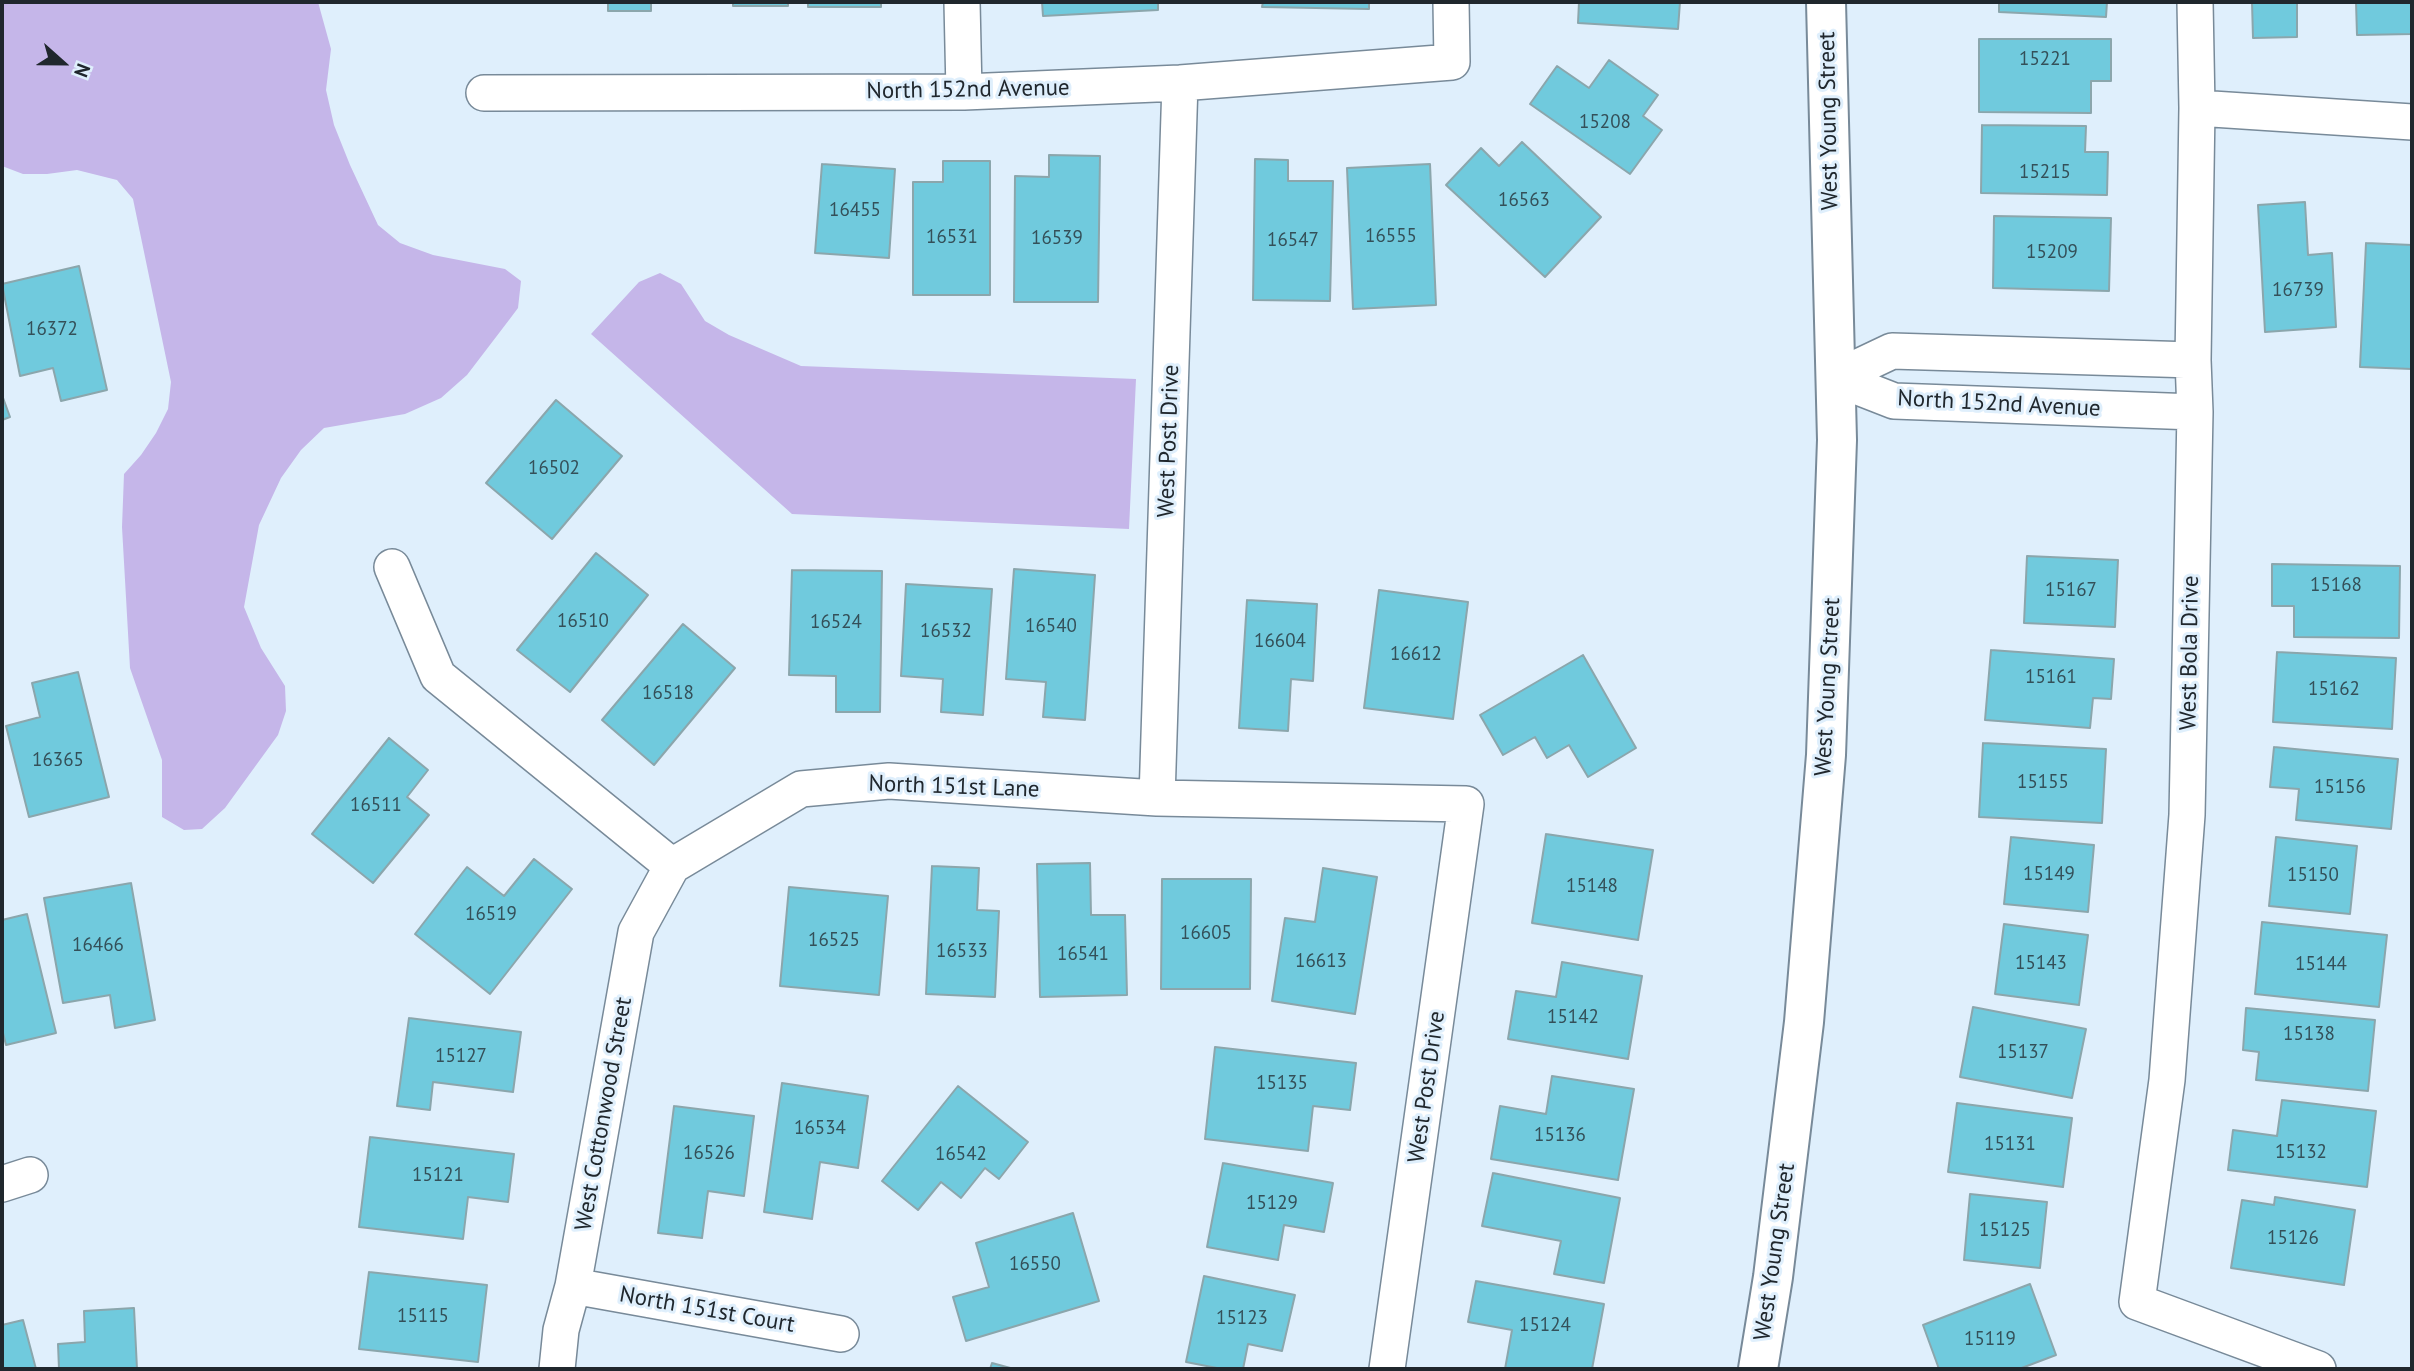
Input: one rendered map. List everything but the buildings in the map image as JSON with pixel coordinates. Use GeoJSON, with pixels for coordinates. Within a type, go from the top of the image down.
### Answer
{"type":"FeatureCollection","features":[{"type":"Feature","properties":{"kind":"street"},"geometry":{"type":"LineString","coordinates":[[962,2],[964,92]]}},
{"type":"Feature","properties":{"kind":"street","name":"North 152nd Avenue"},"geometry":{"type":"LineString","coordinates":[[484,93],[964,92],[1180,83],[1452,62],[1451,2]]}},
{"type":"Feature","properties":{"kind":"street","name":"West Young Street"},"geometry":{"type":"LineString","coordinates":[[1758,1369],[1794,1114],[1826,755],[1837,440],[1826,2]]}},
{"type":"Feature","properties":{"kind":"street","name":"West Bola Drive"},"geometry":{"type":"LineString","coordinates":[[2195,2],[2197,108],[2187,815],[2168,1080],[2137,1302],[2318,1369]]}},
{"type":"Feature","properties":{"kind":"street","name":"West Post Drive"},"geometry":{"type":"LineString","coordinates":[[1157,798],[1180,83]]}},
{"type":"Feature","properties":{"kind":"street"},"geometry":{"type":"LineString","coordinates":[[2197,108],[2412,122]]}},
{"type":"Feature","properties":{"kind":"street","name":"North 152nd Avenue"},"geometry":{"type":"LineString","coordinates":[[1835,378],[1892,351],[2193,360]]}},
{"type":"Feature","properties":{"kind":"street","name":"North 152nd Avenue"},"geometry":{"type":"LineString","coordinates":[[1835,378],[1894,401],[2194,412]]}},
{"type":"Feature","properties":{"kind":"street"},"geometry":{"type":"LineString","coordinates":[[392,567],[439,676],[671,866]]}},
{"type":"Feature","properties":{"kind":"street","name":"North 151st Lane"},"geometry":{"type":"LineString","coordinates":[[671,866],[802,789],[889,780],[1157,798],[1466,804]]}},
{"type":"Feature","properties":{"kind":"street","name":"West Post Drive"},"geometry":{"type":"LineString","coordinates":[[1387,1369],[1466,804]]}},
{"type":"Feature","properties":{"kind":"street","name":"West Cottonwood Street"},"geometry":{"type":"LineString","coordinates":[[557,1369],[561,1330],[573,1286],[636,932],[671,866]]}},
{"type":"Feature","properties":{"kind":"street","name":"North 151st Court"},"geometry":{"type":"LineString","coordinates":[[573,1286],[841,1334]]}},
{"type":"Feature","properties":{"kind":"shaded area"},"geometry":{"type":"Polygon","coordinates":[[[2,2],[318,2],[331,49],[326,90],[334,125],[378,225],[400,243],[433,255],[505,269],[521,281],[518,308],[467,375],[441,398],[405,414],[324,428],[301,450],[281,478],[259,525],[244,607],[261,648],[285,686],[286,711],[278,735],[225,808],[202,829],[184,830],[162,817],[162,760],[130,668],[122,527],[124,474],[156,433],[168,409],[171,382],[133,199],[117,180],[77,170],[23,174],[2,166],[2,2]]]}},
{"type":"Feature","properties":{"kind":"shaded area"},"geometry":{"type":"Polygon","coordinates":[[[660,273],[681,284],[705,321],[729,335],[801,366],[1136,379],[1129,529],[792,514],[591,334],[639,282],[660,273]]]}}]}
